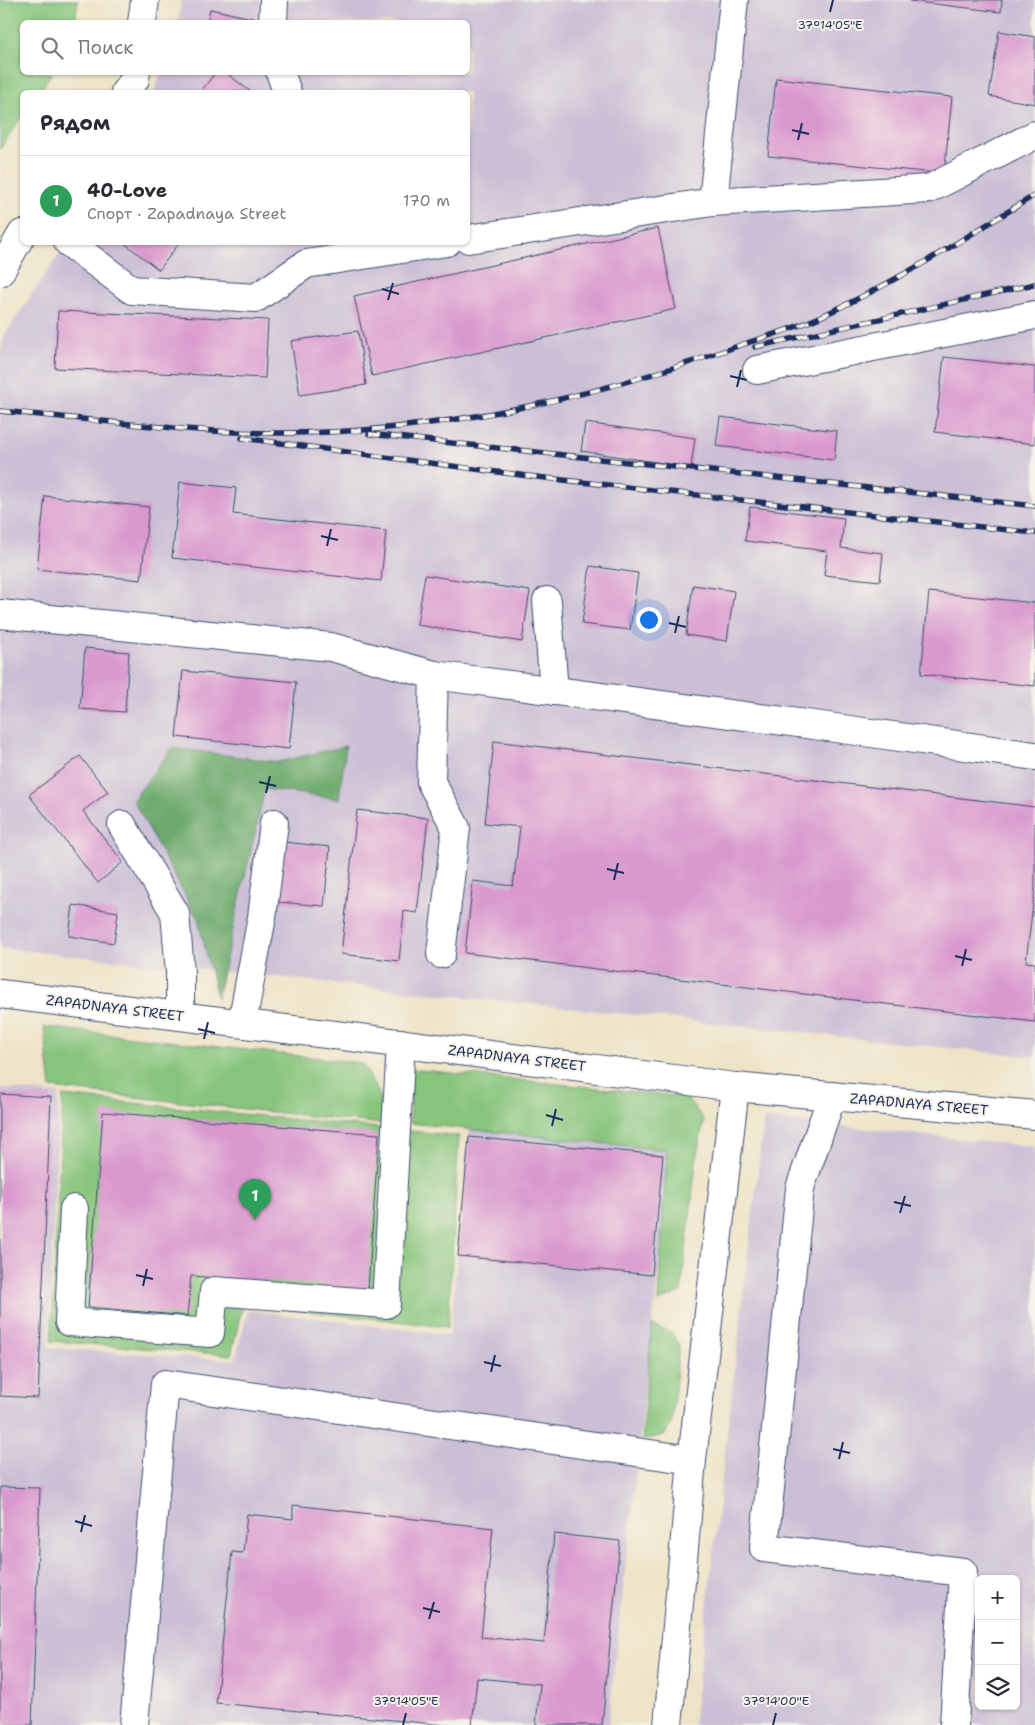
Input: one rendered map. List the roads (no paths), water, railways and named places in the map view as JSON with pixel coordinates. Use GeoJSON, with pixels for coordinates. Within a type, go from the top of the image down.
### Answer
{"type":"FeatureCollection","features":[{"type":"Feature","properties":{"kind":"street"},"geometry":{"type":"LineString","coordinates":[[142,20],[145,0]]}},
{"type":"Feature","properties":{"kind":"street"},"geometry":{"type":"LineString","coordinates":[[273,20],[274,0]]}},
{"type":"Feature","properties":{"kind":"street"},"geometry":{"type":"LineString","coordinates":[[713,202],[734,0]]}},
{"type":"Feature","properties":{"kind":"street"},"geometry":{"type":"LineString","coordinates":[[127,90],[135,79],[136,75]]}},
{"type":"Feature","properties":{"kind":"street"},"geometry":{"type":"LineString","coordinates":[[281,75],[286,90]]}},
{"type":"Feature","properties":{"kind":"street"},"geometry":{"type":"LineString","coordinates":[[470,239],[713,202],[929,189],[1035,135]]}},
{"type":"Feature","properties":{"kind":"street"},"geometry":{"type":"LineString","coordinates":[[0,272],[20,237]]}},
{"type":"Feature","properties":{"kind":"street"},"geometry":{"type":"LineString","coordinates":[[72,245],[132,290],[256,298],[306,253],[409,245]]}},
{"type":"Feature","properties":{"kind":"street"},"geometry":{"type":"LineString","coordinates":[[757,370],[1035,315]]}},
{"type":"Feature","properties":{"kind":"street"},"geometry":{"type":"LineString","coordinates":[[548,601],[554,691]]}},
{"type":"Feature","properties":{"kind":"street"},"geometry":{"type":"LineString","coordinates":[[0,614],[331,647],[434,675],[1035,756]]}},
{"type":"Feature","properties":{"kind":"street"},"geometry":{"type":"LineString","coordinates":[[434,675],[431,782],[456,828],[441,954]]}},
{"type":"Feature","properties":{"kind":"street"},"geometry":{"type":"LineString","coordinates":[[242,1023],[262,917],[274,823]]}},
{"type":"Feature","properties":{"kind":"street"},"geometry":{"type":"LineString","coordinates":[[122,825],[175,913],[180,972],[180,1016]]}},
{"type":"Feature","properties":{"kind":"street","name":"ZAPADNAYA STREET"},"geometry":{"type":"LineString","coordinates":[[0,994],[401,1043],[735,1087],[1035,1115]]}},
{"type":"Feature","properties":{"kind":"street"},"geometry":{"type":"LineString","coordinates":[[74,1209],[70,1322],[210,1333],[214,1291],[386,1304],[401,1043]]}},
{"type":"Feature","properties":{"kind":"street"},"geometry":{"type":"LineString","coordinates":[[668,1725],[692,1460],[735,1087]]}},
{"type":"Feature","properties":{"kind":"street"},"geometry":{"type":"LineString","coordinates":[[832,1096],[800,1188],[764,1548],[963,1572],[954,1725]]}},
{"type":"Feature","properties":{"kind":"street"},"geometry":{"type":"LineString","coordinates":[[134,1725],[165,1384],[692,1460]]}},
{"type":"Feature","properties":{"kind":"railway"},"geometry":{"type":"LineString","coordinates":[[0,411],[169,428],[271,433],[390,428],[507,411],[622,383],[679,366],[811,321],[850,303],[904,274],[1035,195]]}},
{"type":"Feature","properties":{"kind":"railway"},"geometry":{"type":"LineString","coordinates":[[755,347],[1035,284]]}},
{"type":"Feature","properties":{"kind":"railway"},"geometry":{"type":"LineString","coordinates":[[369,434],[1035,506]]}},
{"type":"Feature","properties":{"kind":"railway"},"geometry":{"type":"LineString","coordinates":[[242,438],[528,476],[1035,533]]}},
{"type":"Feature","properties":{"kind":"place","name":"40-Love"},"geometry":{"type":"Point","coordinates":[255,1220]}}]}
